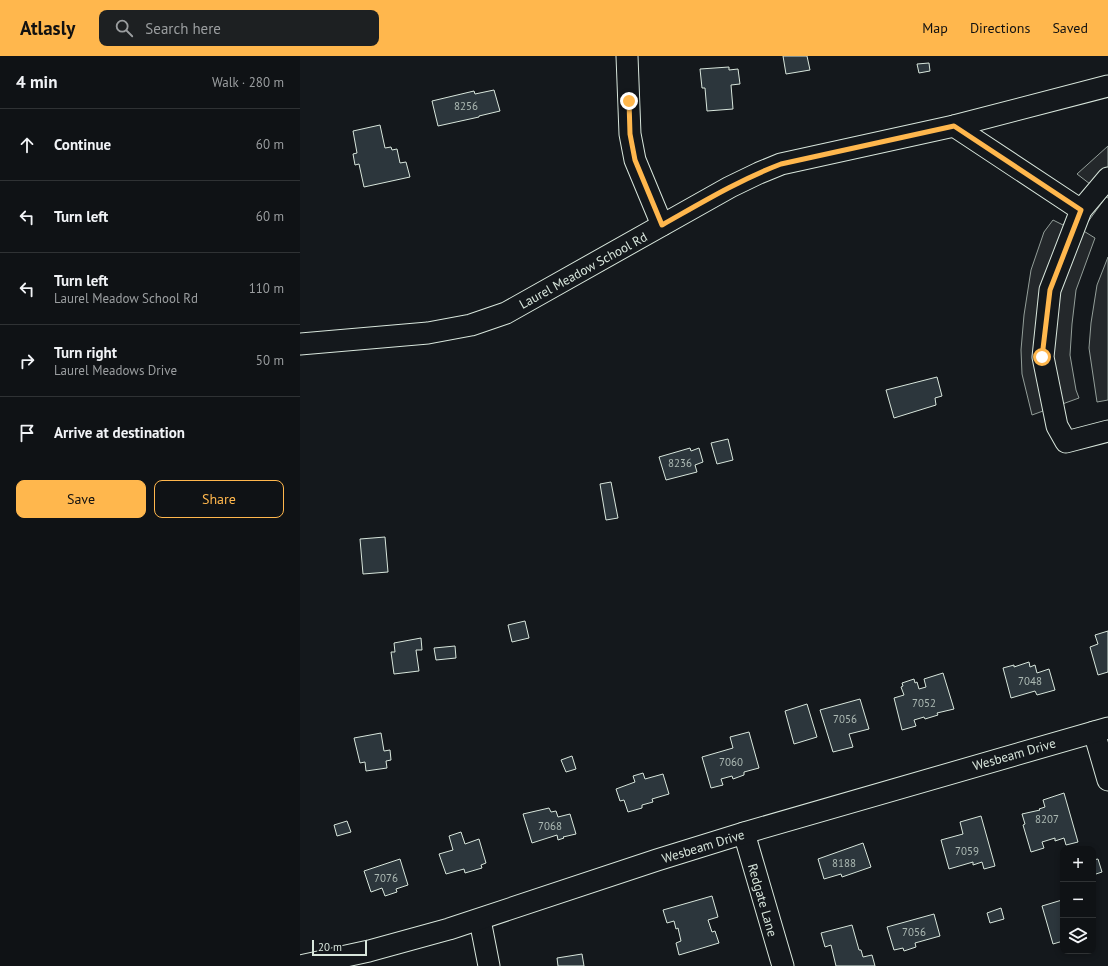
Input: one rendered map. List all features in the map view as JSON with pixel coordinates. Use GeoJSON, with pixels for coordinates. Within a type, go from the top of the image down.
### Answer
{"type":"FeatureCollection","features":[{"type":"Feature","properties":{"kind":"street"},"geometry":{"type":"LineString","coordinates":[[627,56],[630,134],[635,160],[662,225]]}},
{"type":"Feature","properties":{"kind":"street","name":"Laurel Meadow School Rd"},"geometry":{"type":"LineString","coordinates":[[300,344],[428,333],[471,325],[506,313],[730,187],[781,164],[954,126],[1108,86]]}},
{"type":"Feature","properties":{"kind":"street"},"geometry":{"type":"LineString","coordinates":[[954,126],[1081,210]]}},
{"type":"Feature","properties":{"kind":"street"},"geometry":{"type":"LineString","coordinates":[[1108,178],[1081,210],[1050,290],[1042,357],[1057,426],[1066,442],[1108,432]]}},
{"type":"Feature","properties":{"kind":"street"},"geometry":{"type":"LineString","coordinates":[[1101,730],[1108,780]]}},
{"type":"Feature","properties":{"kind":"street","name":"Wesbeam Drive"},"geometry":{"type":"LineString","coordinates":[[300,966],[369,951],[480,920],[656,860],[744,833],[1101,730]]}},
{"type":"Feature","properties":{"kind":"street","name":"Redgate Lane"},"geometry":{"type":"LineString","coordinates":[[744,833],[783,966]]}},
{"type":"Feature","properties":{"kind":"street"},"geometry":{"type":"LineString","coordinates":[[480,920],[489,966]]}},
{"type":"Feature","properties":{"kind":"shaded area"},"geometry":{"type":"Polygon","coordinates":[[[1108,146],[1108,198],[1106,197],[1082,230],[1095,238],[1076,290],[1072,324],[1070,355],[1076,390],[1079,398],[1032,415],[1022,374],[1021,350],[1024,315],[1031,270],[1044,232],[1053,220],[1063,225],[1090,184],[1077,174],[1108,146]]]}},
{"type":"Feature","properties":{"kind":"shaded area"},"geometry":{"type":"Polygon","coordinates":[[[1108,257],[1108,400],[1097,402],[1089,348],[1097,285],[1108,257]]]}},
{"type":"Feature","properties":{"kind":"building"},"geometry":{"type":"Polygon","coordinates":[[[783,56],[807,56],[810,70],[786,74],[783,56]]]}},
{"type":"Feature","properties":{"kind":"building"},"geometry":{"type":"Polygon","coordinates":[[[929,63],[930,71],[919,73],[917,64],[929,63]]]}},
{"type":"Feature","properties":{"kind":"building"},"geometry":{"type":"Polygon","coordinates":[[[729,67],[729,70],[738,69],[740,84],[731,85],[733,109],[707,111],[705,88],[702,88],[700,69],[729,67]]]}},
{"type":"Feature","properties":{"kind":"building"},"geometry":{"type":"Polygon","coordinates":[[[494,90],[500,111],[438,126],[432,101],[474,91],[475,94],[494,90]]]}},
{"type":"Feature","properties":{"kind":"building"},"geometry":{"type":"Polygon","coordinates":[[[380,125],[385,148],[391,147],[392,150],[397,149],[400,163],[406,162],[410,177],[364,187],[359,164],[355,165],[353,154],[357,153],[353,131],[380,125]]]}},
{"type":"Feature","properties":{"kind":"building"},"geometry":{"type":"Polygon","coordinates":[[[937,377],[942,396],[935,398],[936,405],[894,418],[886,390],[937,377]]]}},
{"type":"Feature","properties":{"kind":"building"},"geometry":{"type":"Polygon","coordinates":[[[728,439],[733,460],[717,464],[711,443],[728,439]]]}},
{"type":"Feature","properties":{"kind":"building"},"geometry":{"type":"Polygon","coordinates":[[[690,448],[691,451],[699,448],[703,462],[695,465],[697,472],[666,480],[659,457],[690,448]]]}},
{"type":"Feature","properties":{"kind":"building"},"geometry":{"type":"Polygon","coordinates":[[[611,482],[618,518],[606,520],[600,484],[611,482]]]}},
{"type":"Feature","properties":{"kind":"building"},"geometry":{"type":"Polygon","coordinates":[[[385,537],[388,572],[363,574],[360,539],[385,537]]]}},
{"type":"Feature","properties":{"kind":"building"},"geometry":{"type":"Polygon","coordinates":[[[525,621],[529,638],[512,642],[508,625],[525,621]]]}},
{"type":"Feature","properties":{"kind":"building"},"geometry":{"type":"Polygon","coordinates":[[[1108,631],[1108,672],[1098,675],[1090,647],[1098,644],[1095,635],[1108,631]]]}},
{"type":"Feature","properties":{"kind":"building"},"geometry":{"type":"Polygon","coordinates":[[[421,638],[422,650],[416,650],[419,671],[394,674],[391,652],[395,652],[394,643],[421,638]]]}},
{"type":"Feature","properties":{"kind":"building"},"geometry":{"type":"Polygon","coordinates":[[[455,646],[456,658],[436,660],[434,648],[455,646]]]}},
{"type":"Feature","properties":{"kind":"building"},"geometry":{"type":"Polygon","coordinates":[[[1029,662],[1030,667],[1035,665],[1037,673],[1049,669],[1055,690],[1037,695],[1035,691],[1011,698],[1003,668],[1014,665],[1014,667],[1029,662]]]}},
{"type":"Feature","properties":{"kind":"building"},"geometry":{"type":"Polygon","coordinates":[[[943,673],[954,709],[937,713],[938,715],[925,719],[924,717],[914,720],[916,726],[902,730],[894,698],[904,695],[901,687],[903,686],[902,683],[914,679],[915,683],[917,682],[919,689],[926,687],[924,679],[943,673]]]}},
{"type":"Feature","properties":{"kind":"building"},"geometry":{"type":"Polygon","coordinates":[[[860,699],[869,729],[849,734],[853,747],[833,752],[820,710],[860,699]]]}},
{"type":"Feature","properties":{"kind":"building"},"geometry":{"type":"Polygon","coordinates":[[[807,704],[817,737],[794,744],[785,711],[807,704]]]}},
{"type":"Feature","properties":{"kind":"building"},"geometry":{"type":"Polygon","coordinates":[[[749,732],[759,768],[744,772],[744,775],[733,779],[732,776],[721,779],[723,785],[711,788],[702,757],[733,748],[730,737],[749,732]]]}},
{"type":"Feature","properties":{"kind":"building"},"geometry":{"type":"Polygon","coordinates":[[[381,733],[384,751],[390,750],[391,760],[386,761],[387,768],[366,771],[365,762],[360,763],[354,738],[381,733]]]}},
{"type":"Feature","properties":{"kind":"building"},"geometry":{"type":"Polygon","coordinates":[[[572,756],[576,769],[566,772],[561,760],[572,756]]]}},
{"type":"Feature","properties":{"kind":"building"},"geometry":{"type":"Polygon","coordinates":[[[643,773],[645,779],[663,774],[669,794],[652,799],[653,802],[642,805],[642,808],[628,812],[624,800],[620,801],[616,789],[635,782],[633,776],[643,773]]]}},
{"type":"Feature","properties":{"kind":"building"},"geometry":{"type":"Polygon","coordinates":[[[1064,793],[1078,842],[1066,845],[1064,838],[1055,841],[1055,838],[1042,842],[1044,848],[1031,852],[1023,825],[1025,824],[1022,814],[1040,810],[1039,809],[1045,807],[1043,800],[1064,793]]]}},
{"type":"Feature","properties":{"kind":"building"},"geometry":{"type":"Polygon","coordinates":[[[549,808],[551,812],[556,811],[558,817],[570,814],[576,834],[563,837],[564,838],[558,840],[557,835],[532,843],[523,814],[549,808]]]}},
{"type":"Feature","properties":{"kind":"building"},"geometry":{"type":"Polygon","coordinates":[[[981,816],[995,866],[984,869],[982,862],[973,865],[973,862],[949,869],[941,840],[963,834],[960,822],[981,816]]]}},
{"type":"Feature","properties":{"kind":"building"},"geometry":{"type":"Polygon","coordinates":[[[347,821],[351,832],[337,836],[334,825],[347,821]]]}},
{"type":"Feature","properties":{"kind":"building"},"geometry":{"type":"Polygon","coordinates":[[[461,832],[465,844],[479,839],[486,863],[481,865],[482,868],[465,873],[464,869],[446,874],[439,854],[453,850],[449,836],[461,832]]]}},
{"type":"Feature","properties":{"kind":"building"},"geometry":{"type":"Polygon","coordinates":[[[863,843],[871,867],[842,877],[841,874],[824,879],[818,859],[863,843]]]}},
{"type":"Feature","properties":{"kind":"building"},"geometry":{"type":"Polygon","coordinates":[[[400,859],[408,885],[396,889],[397,892],[385,896],[382,888],[371,892],[364,871],[400,859]]]}},
{"type":"Feature","properties":{"kind":"building"},"geometry":{"type":"Polygon","coordinates":[[[1096,859],[1098,859],[1102,872],[1096,874],[1096,859]]]}},
{"type":"Feature","properties":{"kind":"building"},"geometry":{"type":"Polygon","coordinates":[[[712,896],[718,917],[708,920],[712,932],[715,931],[719,943],[679,955],[676,943],[681,941],[678,928],[676,929],[674,921],[667,923],[663,910],[712,896]]]}},
{"type":"Feature","properties":{"kind":"building"},"geometry":{"type":"Polygon","coordinates":[[[1060,901],[1060,942],[1053,944],[1042,906],[1060,901]]]}},
{"type":"Feature","properties":{"kind":"building"},"geometry":{"type":"Polygon","coordinates":[[[1001,908],[1004,919],[990,923],[987,913],[1001,908]]]}},
{"type":"Feature","properties":{"kind":"building"},"geometry":{"type":"Polygon","coordinates":[[[934,914],[940,936],[915,943],[916,947],[904,951],[903,948],[894,950],[887,927],[934,914]]]}},
{"type":"Feature","properties":{"kind":"building"},"geometry":{"type":"Polygon","coordinates":[[[852,925],[859,950],[861,950],[863,957],[872,955],[875,966],[836,966],[831,945],[825,947],[821,933],[852,925]]]}},
{"type":"Feature","properties":{"kind":"building"},"geometry":{"type":"Polygon","coordinates":[[[582,954],[584,966],[558,966],[557,958],[582,954]]]}},
{"type":"Feature","properties":{"kind":"route"},"geometry":{"type":"LineString","coordinates":[[629,101],[630,134],[635,160],[662,225],[730,187],[781,164],[954,126],[1081,210],[1050,290],[1042,357]]}}]}
